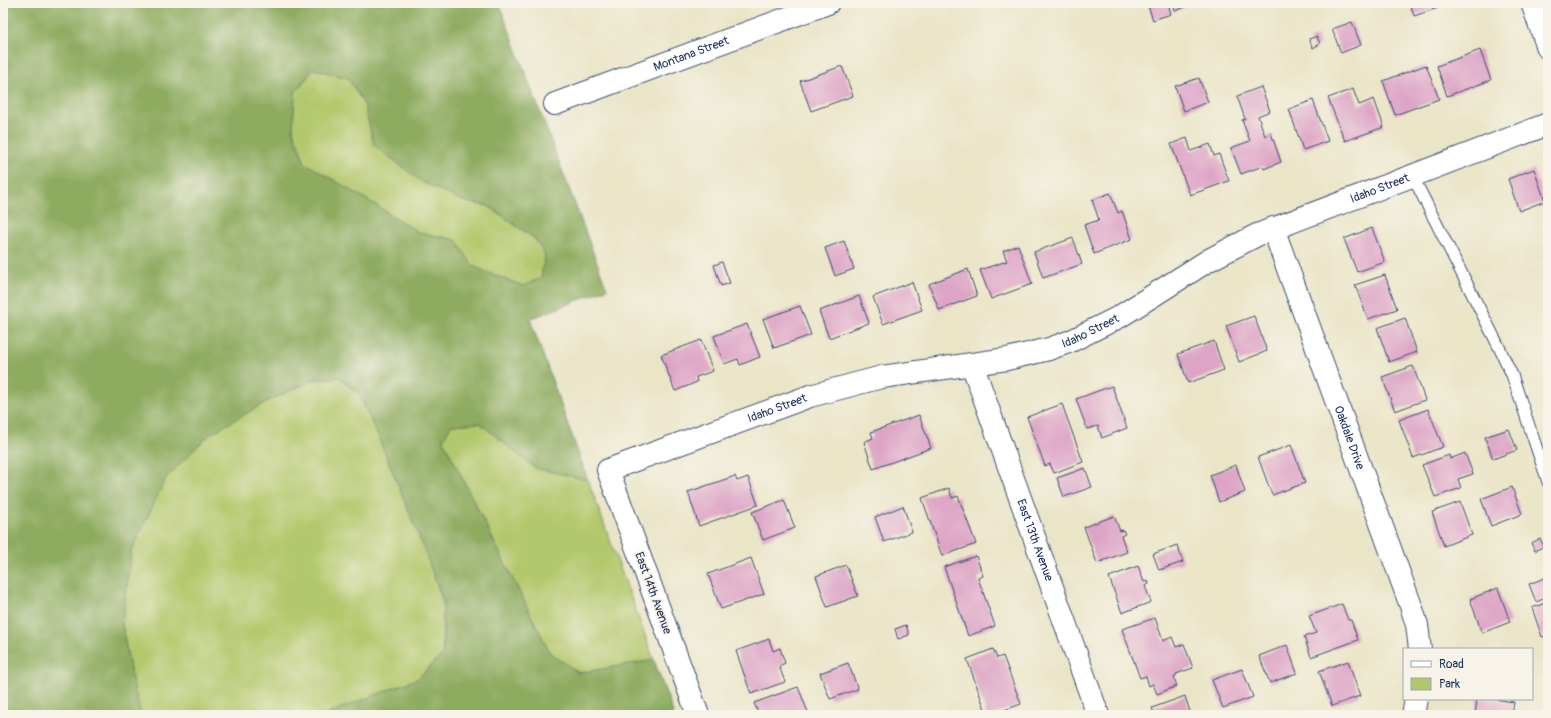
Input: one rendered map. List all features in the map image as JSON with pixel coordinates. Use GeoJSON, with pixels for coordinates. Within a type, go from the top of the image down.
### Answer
{"type":"FeatureCollection","features":[{"type":"Feature","properties":{"kind":"street","name":"Montana Street"},"geometry":{"type":"LineString","coordinates":[[555,104],[828,3]]}},
{"type":"Feature","properties":{"kind":"street"},"geometry":{"type":"LineString","coordinates":[[1532,3],[1548,48]]}},
{"type":"Feature","properties":{"kind":"street","name":"Idaho Street"},"geometry":{"type":"LineString","coordinates":[[608,470],[810,396],[838,388],[882,377],[1007,359],[1048,349],[1071,341],[1119,317],[1225,251],[1273,228],[1548,124]]}},
{"type":"Feature","properties":{"kind":"street","name":"Oakdale Drive"},"geometry":{"type":"LineString","coordinates":[[1273,228],[1411,606],[1420,648]]}},
{"type":"Feature","properties":{"kind":"street","name":"East 13th Avenue"},"geometry":{"type":"LineString","coordinates":[[972,364],[1098,715]]}},
{"type":"Feature","properties":{"kind":"street","name":"East 14th Avenue"},"geometry":{"type":"LineString","coordinates":[[608,470],[698,715]]}},
{"type":"Feature","properties":{"kind":"street"},"geometry":{"type":"LineString","coordinates":[[1414,715],[1416,700]]}},
{"type":"Feature","properties":{"kind":"lane"},"geometry":{"type":"LineString","coordinates":[[1412,175],[1512,375],[1548,482]]}},
{"type":"Feature","properties":{"kind":"green space"},"geometry":{"type":"Polygon","coordinates":[[[3,3],[499,3],[607,289],[530,319],[588,480],[535,468],[480,423],[451,425],[443,440],[550,653],[579,673],[654,660],[674,715],[324,715],[417,679],[443,654],[443,601],[422,544],[378,436],[359,394],[339,377],[313,380],[266,402],[210,434],[166,478],[131,551],[122,624],[131,675],[141,715],[3,715],[3,3]],[[314,69],[295,92],[293,131],[305,163],[418,232],[456,240],[473,266],[523,286],[541,278],[545,255],[535,239],[489,206],[463,201],[422,182],[374,145],[364,104],[348,78],[314,69]]]}},
{"type":"Feature","properties":{"kind":"green space"},"geometry":{"type":"Polygon","coordinates":[[[314,69],[348,78],[364,104],[375,145],[463,201],[488,206],[535,239],[545,255],[541,278],[524,286],[473,266],[456,240],[418,232],[305,163],[293,131],[295,92],[314,69]]]}},
{"type":"Feature","properties":{"kind":"green space"},"geometry":{"type":"Polygon","coordinates":[[[339,377],[359,394],[378,436],[422,544],[443,601],[443,654],[417,679],[324,715],[141,715],[131,675],[122,624],[131,551],[166,478],[210,434],[266,402],[313,380],[339,377]]]}},
{"type":"Feature","properties":{"kind":"green space"},"geometry":{"type":"Polygon","coordinates":[[[480,423],[535,468],[588,480],[654,660],[579,673],[550,653],[443,440],[451,425],[480,423]]]}},
{"type":"Feature","properties":{"kind":"building"},"geometry":{"type":"Polygon","coordinates":[[[1147,3],[1168,3],[1171,14],[1153,20],[1147,3]]]}},
{"type":"Feature","properties":{"kind":"building"},"geometry":{"type":"Polygon","coordinates":[[[1173,3],[1196,3],[1175,11],[1173,3]]]}},
{"type":"Feature","properties":{"kind":"building"},"geometry":{"type":"Polygon","coordinates":[[[1410,3],[1437,3],[1438,8],[1414,16],[1410,3]]]}},
{"type":"Feature","properties":{"kind":"building"},"geometry":{"type":"Polygon","coordinates":[[[1352,22],[1361,45],[1341,53],[1332,29],[1352,22]]]}},
{"type":"Feature","properties":{"kind":"building"},"geometry":{"type":"Polygon","coordinates":[[[1317,36],[1320,44],[1313,48],[1309,39],[1317,36]]]}},
{"type":"Feature","properties":{"kind":"building"},"geometry":{"type":"Polygon","coordinates":[[[1480,50],[1491,80],[1447,96],[1437,66],[1480,50]]]}},
{"type":"Feature","properties":{"kind":"building"},"geometry":{"type":"Polygon","coordinates":[[[1426,65],[1439,99],[1395,115],[1383,81],[1426,65]]]}},
{"type":"Feature","properties":{"kind":"building"},"geometry":{"type":"Polygon","coordinates":[[[842,66],[853,96],[811,111],[800,81],[842,66]]]}},
{"type":"Feature","properties":{"kind":"building"},"geometry":{"type":"Polygon","coordinates":[[[1199,78],[1208,102],[1184,111],[1175,86],[1199,78]]]}},
{"type":"Feature","properties":{"kind":"building"},"geometry":{"type":"Polygon","coordinates":[[[1261,87],[1270,111],[1258,116],[1265,136],[1271,133],[1281,162],[1264,169],[1263,166],[1241,174],[1231,148],[1250,141],[1242,120],[1245,119],[1237,96],[1261,87]]]}},
{"type":"Feature","properties":{"kind":"building"},"geometry":{"type":"Polygon","coordinates":[[[1353,89],[1359,105],[1374,99],[1384,127],[1345,141],[1328,98],[1353,89]]]}},
{"type":"Feature","properties":{"kind":"building"},"geometry":{"type":"Polygon","coordinates":[[[1313,100],[1328,141],[1303,150],[1289,109],[1313,100]]]}},
{"type":"Feature","properties":{"kind":"building"},"geometry":{"type":"Polygon","coordinates":[[[1187,138],[1191,151],[1210,144],[1214,156],[1219,154],[1229,181],[1190,195],[1171,144],[1187,138]]]}},
{"type":"Feature","properties":{"kind":"building"},"geometry":{"type":"Polygon","coordinates":[[[1534,169],[1545,201],[1519,211],[1508,179],[1534,169]]]}},
{"type":"Feature","properties":{"kind":"building"},"geometry":{"type":"Polygon","coordinates":[[[1110,193],[1118,213],[1122,211],[1132,239],[1094,254],[1084,225],[1099,220],[1092,200],[1110,193]]]}},
{"type":"Feature","properties":{"kind":"building"},"geometry":{"type":"Polygon","coordinates":[[[1372,228],[1385,262],[1357,272],[1344,239],[1372,228]]]}},
{"type":"Feature","properties":{"kind":"building"},"geometry":{"type":"Polygon","coordinates":[[[1073,238],[1082,264],[1043,278],[1034,252],[1073,238]]]}},
{"type":"Feature","properties":{"kind":"building"},"geometry":{"type":"Polygon","coordinates":[[[844,241],[854,269],[835,276],[825,248],[844,241]]]}},
{"type":"Feature","properties":{"kind":"building"},"geometry":{"type":"Polygon","coordinates":[[[1018,245],[1032,284],[991,299],[980,270],[1007,261],[1003,251],[1018,245]]]}},
{"type":"Feature","properties":{"kind":"building"},"geometry":{"type":"Polygon","coordinates":[[[722,262],[730,283],[721,286],[714,265],[722,262]]]}},
{"type":"Feature","properties":{"kind":"building"},"geometry":{"type":"Polygon","coordinates":[[[968,269],[977,296],[939,310],[929,284],[968,269]]]}},
{"type":"Feature","properties":{"kind":"building"},"geometry":{"type":"Polygon","coordinates":[[[1385,275],[1397,309],[1368,319],[1355,285],[1385,275]]]}},
{"type":"Feature","properties":{"kind":"building"},"geometry":{"type":"Polygon","coordinates":[[[912,282],[922,310],[883,324],[873,297],[912,282]]]}},
{"type":"Feature","properties":{"kind":"building"},"geometry":{"type":"Polygon","coordinates":[[[859,296],[869,323],[829,338],[819,311],[859,296]]]}},
{"type":"Feature","properties":{"kind":"building"},"geometry":{"type":"Polygon","coordinates":[[[800,306],[811,335],[774,348],[763,319],[800,306]]]}},
{"type":"Feature","properties":{"kind":"building"},"geometry":{"type":"Polygon","coordinates":[[[1254,316],[1267,351],[1239,362],[1226,326],[1254,316]]]}},
{"type":"Feature","properties":{"kind":"building"},"geometry":{"type":"Polygon","coordinates":[[[1405,318],[1417,352],[1389,362],[1377,328],[1405,318]]]}},
{"type":"Feature","properties":{"kind":"building"},"geometry":{"type":"Polygon","coordinates":[[[747,324],[760,357],[740,365],[738,359],[724,364],[714,336],[747,324]]]}},
{"type":"Feature","properties":{"kind":"building"},"geometry":{"type":"Polygon","coordinates":[[[701,340],[713,371],[696,377],[697,382],[675,391],[661,355],[701,340]]]}},
{"type":"Feature","properties":{"kind":"building"},"geometry":{"type":"Polygon","coordinates":[[[1214,341],[1224,370],[1188,383],[1178,354],[1214,341]]]}},
{"type":"Feature","properties":{"kind":"building"},"geometry":{"type":"Polygon","coordinates":[[[1413,366],[1425,400],[1395,411],[1382,377],[1413,366]]]}},
{"type":"Feature","properties":{"kind":"building"},"geometry":{"type":"Polygon","coordinates":[[[1112,386],[1127,428],[1102,438],[1098,426],[1087,429],[1076,399],[1112,386]]]}},
{"type":"Feature","properties":{"kind":"building"},"geometry":{"type":"Polygon","coordinates":[[[1062,404],[1083,462],[1054,473],[1050,464],[1045,466],[1027,417],[1062,404]]]}},
{"type":"Feature","properties":{"kind":"building"},"geometry":{"type":"Polygon","coordinates":[[[1428,409],[1443,447],[1413,458],[1399,420],[1428,409]]]}},
{"type":"Feature","properties":{"kind":"building"},"geometry":{"type":"Polygon","coordinates":[[[919,415],[931,448],[873,469],[864,442],[873,438],[871,432],[919,415]]]}},
{"type":"Feature","properties":{"kind":"building"},"geometry":{"type":"Polygon","coordinates":[[[1509,429],[1517,450],[1493,459],[1485,437],[1509,429]]]}},
{"type":"Feature","properties":{"kind":"building"},"geometry":{"type":"Polygon","coordinates":[[[1291,445],[1305,483],[1272,495],[1258,457],[1291,445]]]}},
{"type":"Feature","properties":{"kind":"building"},"geometry":{"type":"Polygon","coordinates":[[[1465,453],[1473,474],[1458,479],[1461,488],[1435,497],[1422,465],[1449,455],[1450,459],[1465,453]]]}},
{"type":"Feature","properties":{"kind":"building"},"geometry":{"type":"Polygon","coordinates":[[[1236,465],[1245,492],[1219,502],[1210,475],[1236,465]]]}},
{"type":"Feature","properties":{"kind":"building"},"geometry":{"type":"Polygon","coordinates":[[[1085,468],[1092,487],[1064,497],[1057,478],[1085,468]]]}},
{"type":"Feature","properties":{"kind":"building"},"geometry":{"type":"Polygon","coordinates":[[[735,476],[737,481],[748,477],[758,505],[699,526],[688,492],[735,476]]]}},
{"type":"Feature","properties":{"kind":"building"},"geometry":{"type":"Polygon","coordinates":[[[1512,487],[1522,514],[1491,526],[1481,499],[1512,487]]]}},
{"type":"Feature","properties":{"kind":"building"},"geometry":{"type":"Polygon","coordinates":[[[949,488],[952,498],[958,496],[976,544],[942,556],[922,498],[949,488]]]}},
{"type":"Feature","properties":{"kind":"building"},"geometry":{"type":"Polygon","coordinates":[[[784,500],[795,528],[763,540],[752,512],[784,500]]]}},
{"type":"Feature","properties":{"kind":"building"},"geometry":{"type":"Polygon","coordinates":[[[1460,502],[1472,535],[1444,546],[1432,512],[1460,502]]]}},
{"type":"Feature","properties":{"kind":"building"},"geometry":{"type":"Polygon","coordinates":[[[903,506],[912,532],[884,542],[875,517],[903,506]]]}},
{"type":"Feature","properties":{"kind":"building"},"geometry":{"type":"Polygon","coordinates":[[[1114,516],[1120,531],[1123,530],[1125,534],[1121,536],[1127,552],[1097,563],[1084,527],[1114,516]]]}},
{"type":"Feature","properties":{"kind":"building"},"geometry":{"type":"Polygon","coordinates":[[[1540,539],[1544,546],[1535,551],[1531,543],[1540,539]]]}},
{"type":"Feature","properties":{"kind":"building"},"geometry":{"type":"Polygon","coordinates":[[[1177,545],[1183,562],[1159,570],[1153,554],[1177,545]]]}},
{"type":"Feature","properties":{"kind":"building"},"geometry":{"type":"Polygon","coordinates":[[[976,556],[983,576],[978,578],[995,626],[968,636],[944,567],[976,556]]]}},
{"type":"Feature","properties":{"kind":"building"},"geometry":{"type":"Polygon","coordinates":[[[751,558],[764,594],[721,609],[708,574],[751,558]]]}},
{"type":"Feature","properties":{"kind":"building"},"geometry":{"type":"Polygon","coordinates":[[[846,565],[858,596],[827,607],[816,576],[846,565]]]}},
{"type":"Feature","properties":{"kind":"building"},"geometry":{"type":"Polygon","coordinates":[[[1138,566],[1144,582],[1148,581],[1149,584],[1145,586],[1151,602],[1122,613],[1109,577],[1138,566]]]}},
{"type":"Feature","properties":{"kind":"building"},"geometry":{"type":"Polygon","coordinates":[[[1547,577],[1548,597],[1536,602],[1529,584],[1547,577]]]}},
{"type":"Feature","properties":{"kind":"building"},"geometry":{"type":"Polygon","coordinates":[[[1498,588],[1510,622],[1482,633],[1470,599],[1498,588]]]}},
{"type":"Feature","properties":{"kind":"building"},"geometry":{"type":"Polygon","coordinates":[[[1548,602],[1548,635],[1542,637],[1532,608],[1548,602]]]}},
{"type":"Feature","properties":{"kind":"building"},"geometry":{"type":"Polygon","coordinates":[[[1342,604],[1348,620],[1351,620],[1358,640],[1311,657],[1304,637],[1316,633],[1309,616],[1342,604]]]}},
{"type":"Feature","properties":{"kind":"building"},"geometry":{"type":"Polygon","coordinates":[[[1155,618],[1163,641],[1172,637],[1176,647],[1184,644],[1193,668],[1176,674],[1174,677],[1177,686],[1157,694],[1153,684],[1149,686],[1146,676],[1140,678],[1122,629],[1155,618]]]}},
{"type":"Feature","properties":{"kind":"building"},"geometry":{"type":"Polygon","coordinates":[[[906,625],[909,635],[898,639],[895,629],[906,625]]]}},
{"type":"Feature","properties":{"kind":"building"},"geometry":{"type":"Polygon","coordinates":[[[769,639],[773,651],[780,648],[785,663],[779,666],[785,682],[751,694],[736,651],[769,639]]]}},
{"type":"Feature","properties":{"kind":"building"},"geometry":{"type":"Polygon","coordinates":[[[1287,645],[1297,673],[1270,683],[1259,656],[1287,645]]]}},
{"type":"Feature","properties":{"kind":"building"},"geometry":{"type":"Polygon","coordinates":[[[993,649],[997,658],[1003,656],[1021,704],[991,715],[987,715],[967,659],[993,649]]]}},
{"type":"Feature","properties":{"kind":"building"},"geometry":{"type":"Polygon","coordinates":[[[1348,661],[1360,696],[1332,706],[1319,671],[1348,661]]]}},
{"type":"Feature","properties":{"kind":"building"},"geometry":{"type":"Polygon","coordinates":[[[848,663],[858,689],[830,699],[820,673],[848,663]]]}},
{"type":"Feature","properties":{"kind":"building"},"geometry":{"type":"Polygon","coordinates":[[[1242,669],[1253,697],[1223,708],[1212,680],[1242,669]]]}},
{"type":"Feature","properties":{"kind":"building"},"geometry":{"type":"Polygon","coordinates":[[[798,687],[808,712],[801,715],[759,715],[754,703],[798,687]]]}},
{"type":"Feature","properties":{"kind":"building"},"geometry":{"type":"Polygon","coordinates":[[[1185,696],[1191,715],[1155,715],[1152,708],[1185,696]]]}},
{"type":"Feature","properties":{"kind":"building"},"geometry":{"type":"Polygon","coordinates":[[[1477,700],[1501,700],[1514,702],[1512,715],[1475,715],[1477,700]]]}}]}
